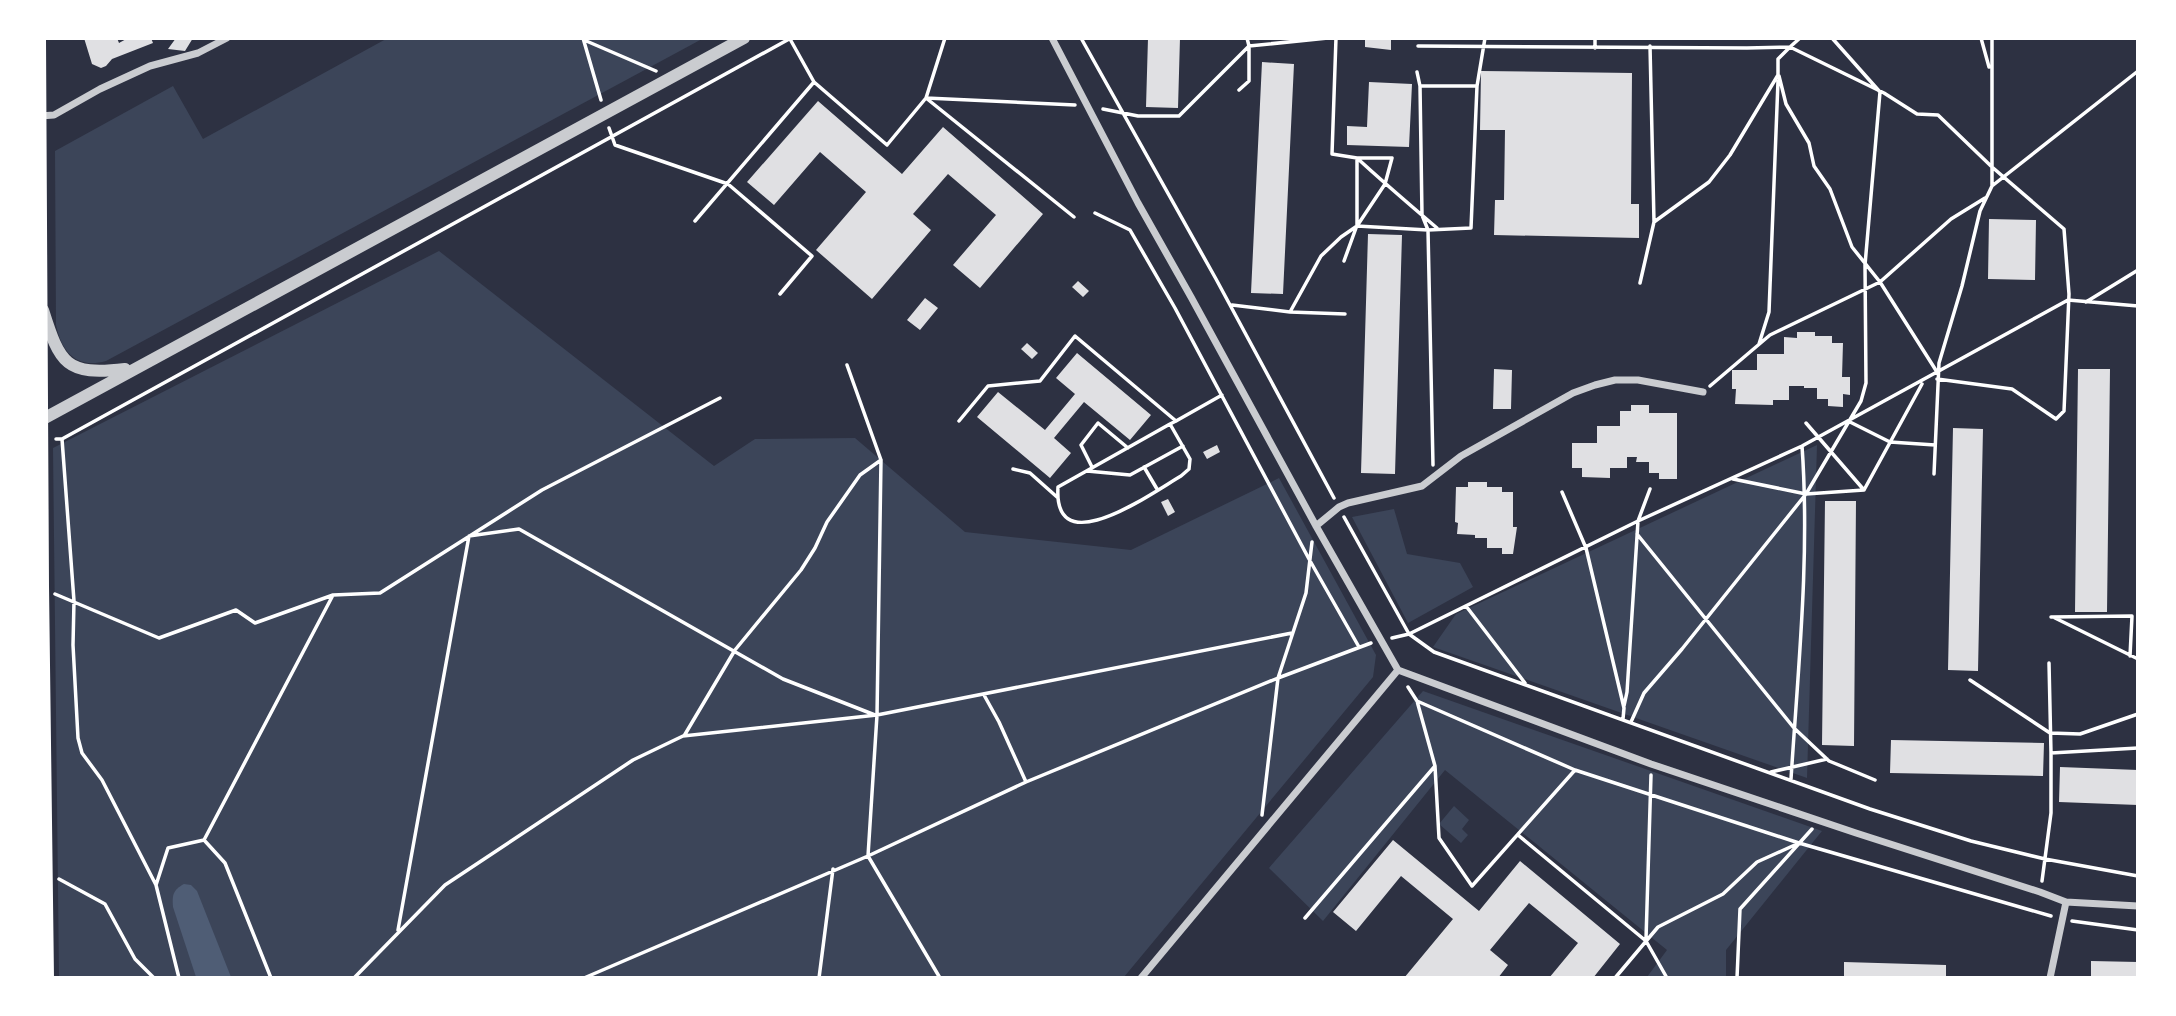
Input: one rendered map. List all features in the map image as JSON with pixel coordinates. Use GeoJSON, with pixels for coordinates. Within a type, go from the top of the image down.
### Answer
{"type":"FeatureCollection","features":[{"type":"Feature","properties":{"kind":"main road"},"geometry":{"type":"LineString","coordinates":[[40,38],[47,978]]}},
{"type":"Feature","properties":{"kind":"street"},"geometry":{"type":"LineString","coordinates":[[40,116],[54,115],[100,89],[150,66],[198,53],[227,38]]}},
{"type":"Feature","properties":{"kind":"street"},"geometry":{"type":"LineString","coordinates":[[41,419],[744,38]]}},
{"type":"Feature","properties":{"kind":"street"},"geometry":{"type":"LineString","coordinates":[[1052,38],[1138,203],[1315,526],[1398,670],[1651,764],[2066,902],[2137,906]]}},
{"type":"Feature","properties":{"kind":"street"},"geometry":{"type":"LineString","coordinates":[[40,304],[56,348],[65,360],[76,368],[95,373],[132,369]]}},
{"type":"Feature","properties":{"kind":"street"},"geometry":{"type":"LineString","coordinates":[[1315,526],[1348,503],[1422,486],[1461,456],[1573,393],[1595,385],[1615,380],[1638,380],[1703,392]]}},
{"type":"Feature","properties":{"kind":"street"},"geometry":{"type":"LineString","coordinates":[[1140,978],[1398,670]]}},
{"type":"Feature","properties":{"kind":"street"},"geometry":{"type":"LineString","coordinates":[[2050,978],[2066,902]]}},
{"type":"Feature","properties":{"kind":"path"},"geometry":{"type":"LineString","coordinates":[[42,439],[62,439],[790,39],[814,82],[887,145],[926,98],[945,38]]}},
{"type":"Feature","properties":{"kind":"path"},"geometry":{"type":"LineString","coordinates":[[1081,38],[1230,304],[1409,634],[1434,652],[1791,779],[1870,810],[1971,841],[2045,859],[2137,876]]}},
{"type":"Feature","properties":{"kind":"path"},"geometry":{"type":"LineString","coordinates":[[1239,90],[1249,81],[1247,38]]}},
{"type":"Feature","properties":{"kind":"path"},"geometry":{"type":"LineString","coordinates":[[926,98],[1088,106],[1138,116],[1179,116],[1249,46],[1328,38]]}},
{"type":"Feature","properties":{"kind":"path"},"geometry":{"type":"LineString","coordinates":[[1336,38],[1332,154],[1357,158],[1392,158],[1385,184],[1357,226],[1344,261]]}},
{"type":"Feature","properties":{"kind":"path"},"geometry":{"type":"LineString","coordinates":[[1290,312],[1321,256],[1357,226],[1428,230],[1471,228],[1477,86],[1485,38]]}},
{"type":"Feature","properties":{"kind":"path"},"geometry":{"type":"LineString","coordinates":[[1595,38],[1595,48]]}},
{"type":"Feature","properties":{"kind":"path"},"geometry":{"type":"LineString","coordinates":[[1759,344],[1769,312],[1778,58],[1800,38]]}},
{"type":"Feature","properties":{"kind":"path"},"geometry":{"type":"LineString","coordinates":[[1631,722],[1644,693],[1805,494],[1861,401],[1866,383],[1865,265],[1880,92],[1832,38]]}},
{"type":"Feature","properties":{"kind":"path"},"geometry":{"type":"LineString","coordinates":[[1981,38],[1988,58],[1991,83]]}},
{"type":"Feature","properties":{"kind":"path"},"geometry":{"type":"LineString","coordinates":[[1934,474],[1938,377],[1980,211],[1992,186],[1992,38]]}},
{"type":"Feature","properties":{"kind":"path"},"geometry":{"type":"LineString","coordinates":[[583,39],[673,78]]}},
{"type":"Feature","properties":{"kind":"path"},"geometry":{"type":"LineString","coordinates":[[583,39],[615,145],[728,184],[811,256],[780,294]]}},
{"type":"Feature","properties":{"kind":"path"},"geometry":{"type":"LineString","coordinates":[[1418,46],[1790,47],[1880,92],[1917,114],[1938,115],[1992,167],[2064,229],[2068,300],[2064,411],[2056,419],[2012,389],[1938,377],[1880,282],[1852,247],[1830,189],[1814,166],[1809,143],[1786,104],[1778,75]]}},
{"type":"Feature","properties":{"kind":"path"},"geometry":{"type":"LineString","coordinates":[[1640,283],[1654,222],[1650,46]]}},
{"type":"Feature","properties":{"kind":"path"},"geometry":{"type":"LineString","coordinates":[[1992,186],[2137,71]]}},
{"type":"Feature","properties":{"kind":"path"},"geometry":{"type":"LineString","coordinates":[[1417,72],[1420,86],[1422,215],[1428,230],[1433,478]]}},
{"type":"Feature","properties":{"kind":"path"},"geometry":{"type":"LineString","coordinates":[[1654,222],[1709,182],[1730,155],[1778,75]]}},
{"type":"Feature","properties":{"kind":"path"},"geometry":{"type":"LineString","coordinates":[[695,221],[814,82]]}},
{"type":"Feature","properties":{"kind":"path"},"geometry":{"type":"LineString","coordinates":[[1420,86],[1477,86]]}},
{"type":"Feature","properties":{"kind":"path"},"geometry":{"type":"LineString","coordinates":[[926,98],[1074,217]]}},
{"type":"Feature","properties":{"kind":"path"},"geometry":{"type":"LineString","coordinates":[[1357,158],[1438,229]]}},
{"type":"Feature","properties":{"kind":"path"},"geometry":{"type":"LineString","coordinates":[[1357,158],[1357,226]]}},
{"type":"Feature","properties":{"kind":"path"},"geometry":{"type":"LineString","coordinates":[[1703,392],[1770,335],[1880,282],[1951,219],[1987,197]]}},
{"type":"Feature","properties":{"kind":"path"},"geometry":{"type":"LineString","coordinates":[[1095,213],[1130,230],[1359,647]]}},
{"type":"Feature","properties":{"kind":"path"},"geometry":{"type":"LineString","coordinates":[[2086,302],[2137,270]]}},
{"type":"Feature","properties":{"kind":"path"},"geometry":{"type":"LineString","coordinates":[[584,978],[868,856],[1026,782],[1278,678],[1359,647],[1409,634],[1638,520],[1802,446],[1923,382],[1938,377],[2068,300],[2137,306]]}},
{"type":"Feature","properties":{"kind":"path"},"geometry":{"type":"LineString","coordinates":[[1230,304],[1290,312],[1345,314]]}},
{"type":"Feature","properties":{"kind":"path"},"geometry":{"type":"LineString","coordinates":[[959,421],[988,386],[1040,381],[1075,336],[1176,421]]}},
{"type":"Feature","properties":{"kind":"path"},"geometry":{"type":"LineString","coordinates":[[847,365],[881,460],[877,715],[868,856],[940,978]]}},
{"type":"Feature","properties":{"kind":"path"},"geometry":{"type":"LineString","coordinates":[[1864,490],[1923,382]]}},
{"type":"Feature","properties":{"kind":"path"},"geometry":{"type":"LineString","coordinates":[[1170,424],[1190,459],[1189,469],[1110,516],[1092,523],[1079,524],[1063,513],[1057,497],[1058,487],[1092,467],[1128,448],[1170,424],[1222,396]]}},
{"type":"Feature","properties":{"kind":"path"},"geometry":{"type":"LineString","coordinates":[[43,594],[59,594],[159,638],[236,610],[255,623],[333,595],[380,593],[542,490],[720,398]]}},
{"type":"Feature","properties":{"kind":"path"},"geometry":{"type":"LineString","coordinates":[[1847,421],[1890,443],[1935,445]]}},
{"type":"Feature","properties":{"kind":"path"},"geometry":{"type":"LineString","coordinates":[[1092,467],[1081,444],[1098,423],[1128,448]]}},
{"type":"Feature","properties":{"kind":"path"},"geometry":{"type":"LineString","coordinates":[[1806,423],[1864,490]]}},
{"type":"Feature","properties":{"kind":"path"},"geometry":{"type":"LineString","coordinates":[[62,439],[74,601],[73,645],[78,738],[82,753],[102,780],[156,885],[179,978]]}},
{"type":"Feature","properties":{"kind":"path"},"geometry":{"type":"LineString","coordinates":[[1086,471],[1130,475],[1182,446]]}},
{"type":"Feature","properties":{"kind":"path"},"geometry":{"type":"LineString","coordinates":[[1791,779],[1805,494],[1802,446]]}},
{"type":"Feature","properties":{"kind":"path"},"geometry":{"type":"LineString","coordinates":[[683,736],[735,650],[801,570],[827,522],[860,475],[881,460]]}},
{"type":"Feature","properties":{"kind":"path"},"geometry":{"type":"LineString","coordinates":[[1144,467],[1157,489]]}},
{"type":"Feature","properties":{"kind":"path"},"geometry":{"type":"LineString","coordinates":[[1013,469],[1030,473],[1057,497]]}},
{"type":"Feature","properties":{"kind":"path"},"geometry":{"type":"LineString","coordinates":[[1731,478],[1805,494],[1864,490]]}},
{"type":"Feature","properties":{"kind":"path"},"geometry":{"type":"LineString","coordinates":[[1623,709],[1627,692],[1638,520],[1650,489]]}},
{"type":"Feature","properties":{"kind":"path"},"geometry":{"type":"LineString","coordinates":[[1562,492],[1586,548],[1623,709],[1623,719]]}},
{"type":"Feature","properties":{"kind":"path"},"geometry":{"type":"LineString","coordinates":[[1259,835],[1278,678],[1306,593],[1315,526]]}},
{"type":"Feature","properties":{"kind":"path"},"geometry":{"type":"LineString","coordinates":[[470,536],[519,529],[783,679],[877,715]]}},
{"type":"Feature","properties":{"kind":"path"},"geometry":{"type":"LineString","coordinates":[[1637,534],[1794,728],[1827,759],[1875,780]]}},
{"type":"Feature","properties":{"kind":"path"},"geometry":{"type":"LineString","coordinates":[[398,932],[470,536]]}},
{"type":"Feature","properties":{"kind":"path"},"geometry":{"type":"LineString","coordinates":[[156,885],[168,848],[204,840],[333,595]]}},
{"type":"Feature","properties":{"kind":"path"},"geometry":{"type":"LineString","coordinates":[[1466,606],[1526,684]]}},
{"type":"Feature","properties":{"kind":"path"},"geometry":{"type":"LineString","coordinates":[[2130,656],[2132,616],[2051,617],[2130,656],[2137,659]]}},
{"type":"Feature","properties":{"kind":"path"},"geometry":{"type":"LineString","coordinates":[[354,978],[445,885],[633,760],[683,736],[877,715],[1292,633]]}},
{"type":"Feature","properties":{"kind":"path"},"geometry":{"type":"LineString","coordinates":[[2040,892],[2051,813],[2049,663]]}},
{"type":"Feature","properties":{"kind":"path"},"geometry":{"type":"LineString","coordinates":[[1398,670],[1417,701],[1435,766],[1439,838],[1472,886],[1576,770]]}},
{"type":"Feature","properties":{"kind":"path"},"geometry":{"type":"LineString","coordinates":[[1970,680],[2050,733],[2080,734],[2137,714]]}},
{"type":"Feature","properties":{"kind":"path"},"geometry":{"type":"LineString","coordinates":[[984,695],[1026,782]]}},
{"type":"Feature","properties":{"kind":"path"},"geometry":{"type":"LineString","coordinates":[[1417,701],[1576,770],[1799,843],[2061,920],[2137,930]]}},
{"type":"Feature","properties":{"kind":"path"},"geometry":{"type":"LineString","coordinates":[[2051,753],[2137,748]]}},
{"type":"Feature","properties":{"kind":"path"},"geometry":{"type":"LineString","coordinates":[[1771,772],[1827,759]]}},
{"type":"Feature","properties":{"kind":"path"},"geometry":{"type":"LineString","coordinates":[[1646,941],[1651,764]]}},
{"type":"Feature","properties":{"kind":"path"},"geometry":{"type":"LineString","coordinates":[[1306,918],[1435,766]]}},
{"type":"Feature","properties":{"kind":"path"},"geometry":{"type":"LineString","coordinates":[[1737,978],[1740,909],[1820,821]]}},
{"type":"Feature","properties":{"kind":"path"},"geometry":{"type":"LineString","coordinates":[[1518,835],[1646,941],[1667,978]]}},
{"type":"Feature","properties":{"kind":"path"},"geometry":{"type":"LineString","coordinates":[[204,840],[225,863],[271,978]]}},
{"type":"Feature","properties":{"kind":"path"},"geometry":{"type":"LineString","coordinates":[[1615,978],[1658,927],[1723,894],[1757,862],[1799,843]]}},
{"type":"Feature","properties":{"kind":"path"},"geometry":{"type":"LineString","coordinates":[[819,978],[833,869]]}},
{"type":"Feature","properties":{"kind":"path"},"geometry":{"type":"LineString","coordinates":[[47,872],[106,904],[135,959],[154,978]]}},
{"type":"Feature","properties":{"kind":"shaded area"},"geometry":{"type":"Polygon","coordinates":[[[386,39],[702,39],[106,361],[79,361],[67,351],[56,325],[55,151],[173,86],[203,139],[386,39]]]}},
{"type":"Feature","properties":{"kind":"shaded area"},"geometry":{"type":"Polygon","coordinates":[[[439,251],[714,466],[755,439],[855,438],[965,532],[1131,550],[1279,478],[1376,655],[1373,677],[1124,977],[59,977],[53,448],[439,251]]]}},
{"type":"Feature","properties":{"kind":"shaded area"},"geometry":{"type":"Polygon","coordinates":[[[1817,445],[1807,778],[1433,647],[1456,614],[1817,445]]]}},
{"type":"Feature","properties":{"kind":"shaded area"},"geometry":{"type":"Polygon","coordinates":[[[1394,509],[1407,554],[1460,563],[1473,587],[1408,623],[1352,517],[1394,509]]]}},
{"type":"Feature","properties":{"kind":"shaded area"},"geometry":{"type":"Polygon","coordinates":[[[1423,691],[1822,831],[1726,950],[1726,977],[1647,977],[1667,950],[1445,770],[1323,921],[1269,868],[1423,691]]]}},
{"type":"Feature","properties":{"kind":"shaded area"},"geometry":{"type":"Polygon","coordinates":[[[1454,806],[1469,820],[1462,829],[1468,835],[1461,843],[1439,824],[1454,806]]]}},
{"type":"Feature","properties":{"kind":"shaded area"},"geometry":{"type":"Polygon","coordinates":[[[184,884],[191,885],[197,891],[231,977],[196,977],[173,907],[174,893],[184,884]]]}},
{"type":"Feature","properties":{"kind":"building"},"geometry":{"type":"Polygon","coordinates":[[[84,38],[117,38],[119,43],[128,38],[151,38],[153,43],[112,59],[101,68],[92,64],[84,38]]]}},
{"type":"Feature","properties":{"kind":"building"},"geometry":{"type":"Polygon","coordinates":[[[176,38],[193,38],[185,51],[168,49],[176,38]]]}},
{"type":"Feature","properties":{"kind":"building"},"geometry":{"type":"Polygon","coordinates":[[[1148,38],[1180,38],[1178,108],[1146,107],[1148,38]]]}},
{"type":"Feature","properties":{"kind":"building"},"geometry":{"type":"Polygon","coordinates":[[[1365,38],[1391,38],[1391,50],[1365,47],[1365,38]]]}},
{"type":"Feature","properties":{"kind":"building"},"geometry":{"type":"Polygon","coordinates":[[[1262,62],[1294,64],[1283,294],[1251,293],[1262,62]]]}},
{"type":"Feature","properties":{"kind":"building"},"geometry":{"type":"Polygon","coordinates":[[[1481,71],[1632,73],[1631,204],[1639,204],[1639,238],[1494,235],[1495,200],[1504,200],[1505,130],[1480,130],[1481,71]]]}},
{"type":"Feature","properties":{"kind":"building"},"geometry":{"type":"Polygon","coordinates":[[[1369,82],[1412,84],[1409,147],[1347,145],[1347,126],[1367,127],[1369,82]]]}},
{"type":"Feature","properties":{"kind":"building"},"geometry":{"type":"Polygon","coordinates":[[[818,101],[902,174],[943,127],[1043,214],[980,288],[953,265],[996,215],[948,174],[913,214],[931,230],[872,299],[816,250],[866,192],[820,152],[774,205],[747,182],[818,101]]]}},
{"type":"Feature","properties":{"kind":"building"},"geometry":{"type":"Polygon","coordinates":[[[1989,219],[2036,220],[2035,280],[1988,279],[1989,219]]]}},
{"type":"Feature","properties":{"kind":"building"},"geometry":{"type":"Polygon","coordinates":[[[1368,234],[1402,235],[1395,474],[1361,473],[1368,234]]]}},
{"type":"Feature","properties":{"kind":"building"},"geometry":{"type":"Polygon","coordinates":[[[1078,281],[1089,291],[1083,297],[1072,287],[1078,281]]]}},
{"type":"Feature","properties":{"kind":"building"},"geometry":{"type":"Polygon","coordinates":[[[925,298],[938,308],[920,330],[907,320],[925,298]]]}},
{"type":"Feature","properties":{"kind":"building"},"geometry":{"type":"Polygon","coordinates":[[[1797,332],[1832,336],[1832,343],[1843,343],[1842,377],[1850,377],[1850,395],[1843,394],[1843,407],[1828,406],[1828,399],[1817,399],[1817,388],[1804,386],[1789,386],[1789,400],[1773,400],[1773,405],[1735,404],[1736,389],[1732,389],[1732,370],[1757,370],[1757,354],[1784,354],[1784,337],[1797,338],[1797,332]]]}},
{"type":"Feature","properties":{"kind":"building"},"geometry":{"type":"Polygon","coordinates":[[[1027,343],[1038,353],[1032,359],[1021,349],[1027,343]]]}},
{"type":"Feature","properties":{"kind":"building"},"geometry":{"type":"Polygon","coordinates":[[[1077,353],[1151,415],[1130,440],[1084,402],[1054,438],[1071,453],[1050,478],[977,417],[998,392],[1045,430],[1075,394],[1056,378],[1077,353]]]}},
{"type":"Feature","properties":{"kind":"building"},"geometry":{"type":"Polygon","coordinates":[[[1494,369],[1512,370],[1511,409],[1493,409],[1494,369]]]}},
{"type":"Feature","properties":{"kind":"building"},"geometry":{"type":"Polygon","coordinates":[[[2078,369],[2110,369],[2107,612],[2075,612],[2078,369]]]}},
{"type":"Feature","properties":{"kind":"building"},"geometry":{"type":"Polygon","coordinates":[[[1631,405],[1649,405],[1649,413],[1677,413],[1677,479],[1659,479],[1659,473],[1649,473],[1649,462],[1636,462],[1637,457],[1627,457],[1627,468],[1610,468],[1610,478],[1582,477],[1582,468],[1572,468],[1572,443],[1597,443],[1597,426],[1620,426],[1620,411],[1631,411],[1631,405]]]}},
{"type":"Feature","properties":{"kind":"building"},"geometry":{"type":"Polygon","coordinates":[[[1953,428],[1983,429],[1978,671],[1948,670],[1953,428]]]}},
{"type":"Feature","properties":{"kind":"building"},"geometry":{"type":"Polygon","coordinates":[[[1217,445],[1220,452],[1207,459],[1203,452],[1217,445]]]}},
{"type":"Feature","properties":{"kind":"building"},"geometry":{"type":"Polygon","coordinates":[[[1468,482],[1487,482],[1487,487],[1502,487],[1502,492],[1513,492],[1513,527],[1517,527],[1513,554],[1502,554],[1502,548],[1487,548],[1487,538],[1457,534],[1456,487],[1468,487],[1468,482]]]}},
{"type":"Feature","properties":{"kind":"building"},"geometry":{"type":"Polygon","coordinates":[[[1168,499],[1175,512],[1168,516],[1161,502],[1168,499]]]}},
{"type":"Feature","properties":{"kind":"building"},"geometry":{"type":"Polygon","coordinates":[[[1825,501],[1856,501],[1854,746],[1822,745],[1825,501]]]}},
{"type":"Feature","properties":{"kind":"building"},"geometry":{"type":"Polygon","coordinates":[[[1891,740],[2044,743],[2043,776],[1890,773],[1891,740]]]}},
{"type":"Feature","properties":{"kind":"building"},"geometry":{"type":"Polygon","coordinates":[[[2060,767],[2138,770],[2138,805],[2059,802],[2060,767]]]}},
{"type":"Feature","properties":{"kind":"building"},"geometry":{"type":"Polygon","coordinates":[[[1393,840],[1479,911],[1520,861],[1620,944],[1593,978],[1549,978],[1578,943],[1529,903],[1490,950],[1508,965],[1498,978],[1404,978],[1453,919],[1401,876],[1356,931],[1333,912],[1393,840]]]}},
{"type":"Feature","properties":{"kind":"building"},"geometry":{"type":"Polygon","coordinates":[[[2091,961],[2138,962],[2138,978],[2091,978],[2091,961]]]}},
{"type":"Feature","properties":{"kind":"building"},"geometry":{"type":"Polygon","coordinates":[[[1844,962],[1946,965],[1946,978],[1844,978],[1844,962]]]}}]}
